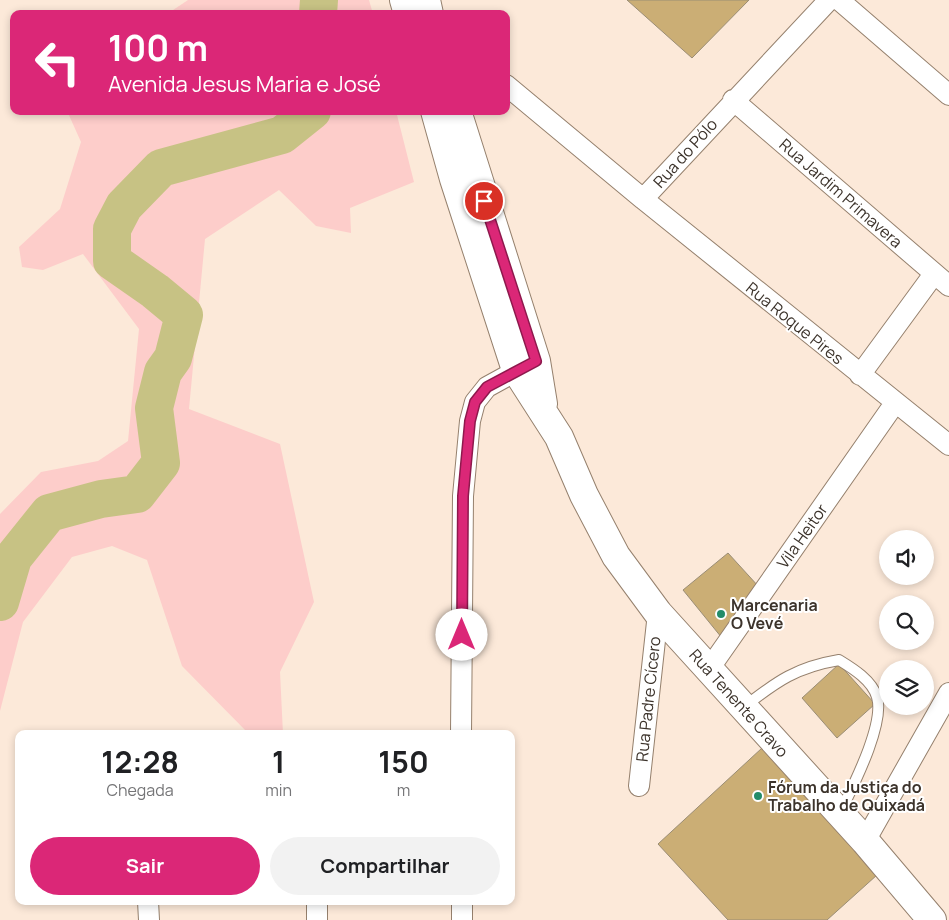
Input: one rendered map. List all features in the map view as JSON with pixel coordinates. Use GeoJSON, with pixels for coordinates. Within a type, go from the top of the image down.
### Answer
{"type":"FeatureCollection","features":[{"type":"Feature","properties":{"kind":"main road"},"geometry":{"type":"LineString","coordinates":[[435,115],[454,179],[526,366]]}},
{"type":"Feature","properties":{"kind":"main road"},"geometry":{"type":"LineString","coordinates":[[458,115],[526,366]]}},
{"type":"Feature","properties":{"kind":"main road","name":"Rua Tenente Cravo"},"geometry":{"type":"LineString","coordinates":[[526,366],[545,413],[560,437],[584,496],[616,556],[658,613],[865,841],[932,920]]}},
{"type":"Feature","properties":{"kind":"street","name":"Rua do Pólo"},"geometry":{"type":"LineString","coordinates":[[510,87],[643,199],[733,100],[829,0]]}},
{"type":"Feature","properties":{"kind":"street"},"geometry":{"type":"LineString","coordinates":[[839,0],[949,95]]}},
{"type":"Feature","properties":{"kind":"street","name":"Rua Jardim Primavera"},"geometry":{"type":"LineString","coordinates":[[733,100],[941,280]]}},
{"type":"Feature","properties":{"kind":"street","name":"Rua Roque Pires"},"geometry":{"type":"LineString","coordinates":[[643,199],[949,445]]}},
{"type":"Feature","properties":{"kind":"street"},"geometry":{"type":"LineString","coordinates":[[860,375],[941,280]]}},
{"type":"Feature","properties":{"kind":"street"},"geometry":{"type":"LineString","coordinates":[[462,730],[463,496],[470,421],[475,402],[487,387],[526,366]]}},
{"type":"Feature","properties":{"kind":"street","name":"Vila Heitor"},"geometry":{"type":"LineString","coordinates":[[709,669],[895,403]]}},
{"type":"Feature","properties":{"kind":"street","name":"Rua Padre Cícero"},"geometry":{"type":"LineString","coordinates":[[639,786],[658,613]]}},
{"type":"Feature","properties":{"kind":"street"},"geometry":{"type":"LineString","coordinates":[[865,841],[949,692]]}},
{"type":"Feature","properties":{"kind":"street"},"geometry":{"type":"LineString","coordinates":[[148,905],[149,920]]}},
{"type":"Feature","properties":{"kind":"street"},"geometry":{"type":"LineString","coordinates":[[316,905],[317,920]]}},
{"type":"Feature","properties":{"kind":"street"},"geometry":{"type":"LineString","coordinates":[[462,905],[462,920]]}},
{"type":"Feature","properties":{"kind":"lane"},"geometry":{"type":"LineString","coordinates":[[743,707],[780,679],[818,663],[838,660],[865,678],[877,697],[876,722],[862,767],[840,814]]}},
{"type":"Feature","properties":{"kind":"shaded area"},"geometry":{"type":"Polygon","coordinates":[[[188,0],[369,0],[372,10],[173,10],[188,0]]]}},
{"type":"Feature","properties":{"kind":"shaded area"},"geometry":{"type":"Polygon","coordinates":[[[69,115],[397,115],[414,182],[350,208],[351,233],[316,226],[279,190],[205,239],[189,409],[280,444],[314,602],[280,672],[283,730],[245,730],[182,666],[147,560],[112,546],[72,557],[23,622],[0,711],[0,514],[41,472],[98,461],[128,441],[139,329],[83,254],[43,270],[22,267],[19,247],[60,209],[81,142],[69,115]]]}},
{"type":"Feature","properties":{"kind":"building"},"geometry":{"type":"Polygon","coordinates":[[[627,0],[749,0],[692,58],[627,0]]]}},
{"type":"Feature","properties":{"kind":"building","name":"Marcenaria O Vevé"},"geometry":{"type":"Polygon","coordinates":[[[728,553],[759,587],[722,638],[683,590],[728,553]]]}},
{"type":"Feature","properties":{"kind":"building"},"geometry":{"type":"Polygon","coordinates":[[[839,664],[875,704],[837,738],[802,698],[839,664]]]}},
{"type":"Feature","properties":{"kind":"building","name":"Fórum da Justiça do Trabalho de Quixadá"},"geometry":{"type":"Polygon","coordinates":[[[762,748],[877,875],[827,920],[728,920],[658,844],[762,748]]]}},
{"type":"Feature","properties":{"kind":"waterway"},"geometry":{"type":"LineString","coordinates":[[318,10],[319,0]]}},
{"type":"Feature","properties":{"kind":"waterway"},"geometry":{"type":"LineString","coordinates":[[0,602],[13,558],[49,513],[101,499],[137,494],[161,463],[154,408],[163,372],[173,358],[184,315],[155,291],[112,261],[112,229],[124,206],[161,168],[282,135],[307,115]]}},
{"type":"Feature","properties":{"kind":"place","name":"Marcenaria O Vevé"},"geometry":{"type":"Point","coordinates":[721,614]}},
{"type":"Feature","properties":{"kind":"place","name":"Fórum da Justiça do Trabalho de Quixadá"},"geometry":{"type":"Point","coordinates":[758,796]}},
{"type":"Feature","properties":{"kind":"route"},"geometry":{"type":"LineString","coordinates":[[462,635],[463,496],[466,452],[470,421],[475,402],[487,387],[536,361],[484,201]]}}]}
